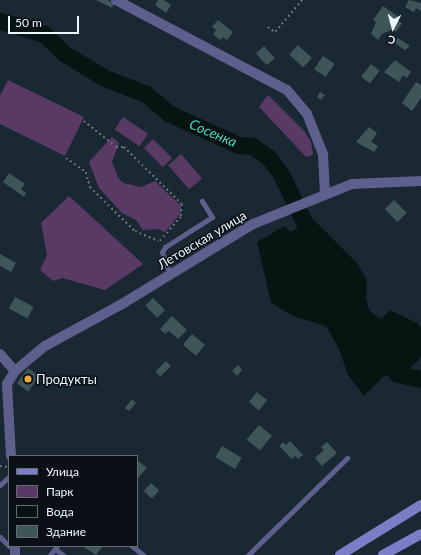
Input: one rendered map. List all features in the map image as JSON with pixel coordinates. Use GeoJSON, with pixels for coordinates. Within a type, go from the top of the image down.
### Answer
{"type":"FeatureCollection","features":[{"type":"Feature","properties":{"kind":"main road"},"geometry":{"type":"LineString","coordinates":[[340,555],[421,505]]}},
{"type":"Feature","properties":{"kind":"main road"},"geometry":{"type":"LineString","coordinates":[[383,555],[421,534]]}},
{"type":"Feature","properties":{"kind":"main road"},"geometry":{"type":"LineString","coordinates":[[336,555],[351,548]]}},
{"type":"Feature","properties":{"kind":"street"},"geometry":{"type":"LineString","coordinates":[[116,0],[287,90],[307,114],[323,154],[325,194]]}},
{"type":"Feature","properties":{"kind":"street","name":"Летовская улица"},"geometry":{"type":"LineString","coordinates":[[15,371],[45,346],[170,275],[266,218],[352,184],[421,181]]}},
{"type":"Feature","properties":{"kind":"street"},"geometry":{"type":"LineString","coordinates":[[0,354],[15,371],[6,391],[11,455]]}},
{"type":"Feature","properties":{"kind":"lane"},"geometry":{"type":"LineString","coordinates":[[170,275],[163,250],[212,217],[202,201]]}},
{"type":"Feature","properties":{"kind":"lane"},"geometry":{"type":"LineString","coordinates":[[248,555],[347,458]]}},
{"type":"Feature","properties":{"kind":"lane"},"geometry":{"type":"LineString","coordinates":[[0,485],[8,478]]}},
{"type":"Feature","properties":{"kind":"lane"},"geometry":{"type":"LineString","coordinates":[[0,537],[8,544]]}},
{"type":"Feature","properties":{"kind":"lane"},"geometry":{"type":"LineString","coordinates":[[50,555],[56,547],[63,555]]}},
{"type":"Feature","properties":{"kind":"lane"},"geometry":{"type":"LineString","coordinates":[[133,547],[143,555]]}},
{"type":"Feature","properties":{"kind":"path"},"geometry":{"type":"LineString","coordinates":[[268,27],[275,32],[302,0]]}},
{"type":"Feature","properties":{"kind":"path"},"geometry":{"type":"LineString","coordinates":[[84,121],[116,147],[124,148],[182,204],[181,217],[159,241]]}},
{"type":"Feature","properties":{"kind":"path"},"geometry":{"type":"LineString","coordinates":[[66,158],[86,172],[90,187],[135,231],[159,241],[163,250]]}},
{"type":"Feature","properties":{"kind":"green space"},"geometry":{"type":"Polygon","coordinates":[[[8,80],[84,117],[65,156],[0,124],[0,96],[8,80]]]}},
{"type":"Feature","properties":{"kind":"green space"},"geometry":{"type":"Polygon","coordinates":[[[268,95],[305,132],[311,142],[313,155],[306,157],[259,107],[268,95]]]}},
{"type":"Feature","properties":{"kind":"green space"},"geometry":{"type":"Polygon","coordinates":[[[123,117],[148,134],[139,146],[115,129],[123,117]]]}},
{"type":"Feature","properties":{"kind":"green space"},"geometry":{"type":"Polygon","coordinates":[[[112,137],[119,143],[112,162],[118,177],[123,183],[141,187],[155,181],[181,206],[181,213],[165,232],[157,229],[143,230],[136,220],[122,213],[99,188],[89,162],[112,137]]]}},
{"type":"Feature","properties":{"kind":"green space"},"geometry":{"type":"Polygon","coordinates":[[[153,139],[172,158],[163,167],[144,148],[153,139]]]}},
{"type":"Feature","properties":{"kind":"green space"},"geometry":{"type":"Polygon","coordinates":[[[181,154],[202,178],[189,189],[168,165],[181,154]]]}},
{"type":"Feature","properties":{"kind":"green space"},"geometry":{"type":"Polygon","coordinates":[[[69,196],[143,264],[105,290],[62,278],[53,281],[40,270],[47,255],[41,223],[69,196]]]}},
{"type":"Feature","properties":{"kind":"water"},"geometry":{"type":"Polygon","coordinates":[[[312,218],[357,263],[367,280],[366,297],[369,310],[381,319],[390,310],[417,323],[421,328],[421,357],[408,370],[384,376],[364,396],[348,375],[339,349],[326,326],[293,316],[271,303],[257,242],[284,226],[291,232],[312,218]]]}},
{"type":"Feature","properties":{"kind":"building"},"geometry":{"type":"Polygon","coordinates":[[[96,0],[108,0],[114,4],[112,8],[96,0]]]}},
{"type":"Feature","properties":{"kind":"building"},"geometry":{"type":"Polygon","coordinates":[[[158,0],[164,0],[171,5],[166,13],[155,5],[158,0]]]}},
{"type":"Feature","properties":{"kind":"building"},"geometry":{"type":"Polygon","coordinates":[[[409,0],[421,3],[421,11],[416,8],[414,12],[405,7],[409,0]]]}},
{"type":"Feature","properties":{"kind":"building"},"geometry":{"type":"Polygon","coordinates":[[[383,6],[399,17],[397,20],[402,23],[396,32],[393,29],[382,34],[378,40],[371,34],[376,22],[373,20],[383,6]]]}},
{"type":"Feature","properties":{"kind":"building"},"geometry":{"type":"Polygon","coordinates":[[[218,20],[233,32],[227,40],[223,37],[220,40],[213,34],[216,30],[212,27],[218,20]]]}},
{"type":"Feature","properties":{"kind":"building"},"geometry":{"type":"Polygon","coordinates":[[[398,38],[410,46],[405,50],[393,42],[398,38]]]}},
{"type":"Feature","properties":{"kind":"building"},"geometry":{"type":"Polygon","coordinates":[[[298,45],[312,58],[303,67],[289,55],[298,45]]]}},
{"type":"Feature","properties":{"kind":"building"},"geometry":{"type":"Polygon","coordinates":[[[264,46],[275,58],[267,65],[256,54],[264,46]]]}},
{"type":"Feature","properties":{"kind":"building"},"geometry":{"type":"Polygon","coordinates":[[[323,56],[335,64],[326,77],[314,69],[323,56]]]}},
{"type":"Feature","properties":{"kind":"building"},"geometry":{"type":"Polygon","coordinates":[[[395,60],[411,72],[407,78],[403,75],[399,82],[384,72],[395,60]]]}},
{"type":"Feature","properties":{"kind":"building"},"geometry":{"type":"Polygon","coordinates":[[[371,64],[380,71],[370,83],[361,77],[371,64]]]}},
{"type":"Feature","properties":{"kind":"building"},"geometry":{"type":"Polygon","coordinates":[[[416,82],[421,85],[421,98],[412,111],[402,103],[416,82]]]}},
{"type":"Feature","properties":{"kind":"building"},"geometry":{"type":"Polygon","coordinates":[[[320,92],[325,95],[321,100],[317,97],[320,92]]]}},
{"type":"Feature","properties":{"kind":"building"},"geometry":{"type":"Polygon","coordinates":[[[369,127],[377,133],[371,142],[378,146],[374,152],[356,142],[369,127]]]}},
{"type":"Feature","properties":{"kind":"building"},"geometry":{"type":"Polygon","coordinates":[[[9,173],[25,184],[21,189],[26,193],[24,197],[3,182],[9,173]]]}},
{"type":"Feature","properties":{"kind":"building"},"geometry":{"type":"Polygon","coordinates":[[[394,200],[407,213],[398,222],[385,209],[394,200]]]}},
{"type":"Feature","properties":{"kind":"building"},"geometry":{"type":"Polygon","coordinates":[[[0,254],[16,263],[11,272],[0,266],[0,254]]]}},
{"type":"Feature","properties":{"kind":"building"},"geometry":{"type":"Polygon","coordinates":[[[15,297],[34,307],[27,318],[9,308],[15,297]]]}},
{"type":"Feature","properties":{"kind":"building"},"geometry":{"type":"Polygon","coordinates":[[[153,298],[165,310],[157,318],[145,306],[153,298]]]}},
{"type":"Feature","properties":{"kind":"building"},"geometry":{"type":"Polygon","coordinates":[[[172,316],[187,330],[178,339],[169,331],[165,334],[160,329],[172,316]]]}},
{"type":"Feature","properties":{"kind":"building"},"geometry":{"type":"Polygon","coordinates":[[[192,334],[205,345],[196,356],[183,345],[192,334]]]}},
{"type":"Feature","properties":{"kind":"building"},"geometry":{"type":"Polygon","coordinates":[[[166,361],[171,366],[160,377],[155,372],[166,361]]]}},
{"type":"Feature","properties":{"kind":"building"},"geometry":{"type":"Polygon","coordinates":[[[238,365],[242,370],[237,376],[232,371],[238,365]]]}},
{"type":"Feature","properties":{"kind":"building","name":"Продукты"},"geometry":{"type":"Polygon","coordinates":[[[28,368],[39,376],[28,392],[17,383],[28,368]]]}},
{"type":"Feature","properties":{"kind":"building"},"geometry":{"type":"Polygon","coordinates":[[[257,392],[267,400],[259,410],[249,402],[257,392]]]}},
{"type":"Feature","properties":{"kind":"building"},"geometry":{"type":"Polygon","coordinates":[[[132,399],[136,403],[129,411],[125,408],[132,399]]]}},
{"type":"Feature","properties":{"kind":"building"},"geometry":{"type":"Polygon","coordinates":[[[259,425],[272,436],[260,450],[247,440],[259,425]]]}},
{"type":"Feature","properties":{"kind":"building"},"geometry":{"type":"Polygon","coordinates":[[[290,441],[303,455],[298,459],[295,456],[292,459],[279,446],[283,442],[286,445],[290,441]]]}},
{"type":"Feature","properties":{"kind":"building"},"geometry":{"type":"Polygon","coordinates":[[[327,442],[337,453],[322,466],[315,458],[324,450],[321,447],[327,442]]]}},
{"type":"Feature","properties":{"kind":"building"},"geometry":{"type":"Polygon","coordinates":[[[222,446],[242,458],[235,469],[215,457],[222,446]]]}},
{"type":"Feature","properties":{"kind":"building"},"geometry":{"type":"Polygon","coordinates":[[[138,461],[147,468],[138,478],[138,461]]]}},
{"type":"Feature","properties":{"kind":"building"},"geometry":{"type":"Polygon","coordinates":[[[151,483],[159,490],[152,499],[144,491],[151,483]]]}},
{"type":"Feature","properties":{"kind":"building"},"geometry":{"type":"Polygon","coordinates":[[[84,547],[102,547],[96,555],[84,547]]]}},
{"type":"Feature","properties":{"kind":"waterway","name":"Сосенка"},"geometry":{"type":"LineString","coordinates":[[0,21],[44,34],[65,54],[105,78],[146,94],[170,114],[239,145],[252,146],[269,158],[281,174],[314,243]]}},
{"type":"Feature","properties":{"kind":"waterway","name":"Сосенка"},"geometry":{"type":"LineString","coordinates":[[383,353],[397,374],[421,379]]}},
{"type":"Feature","properties":{"kind":"place","name":"Продукты"},"geometry":{"type":"Point","coordinates":[28,379]}}]}
